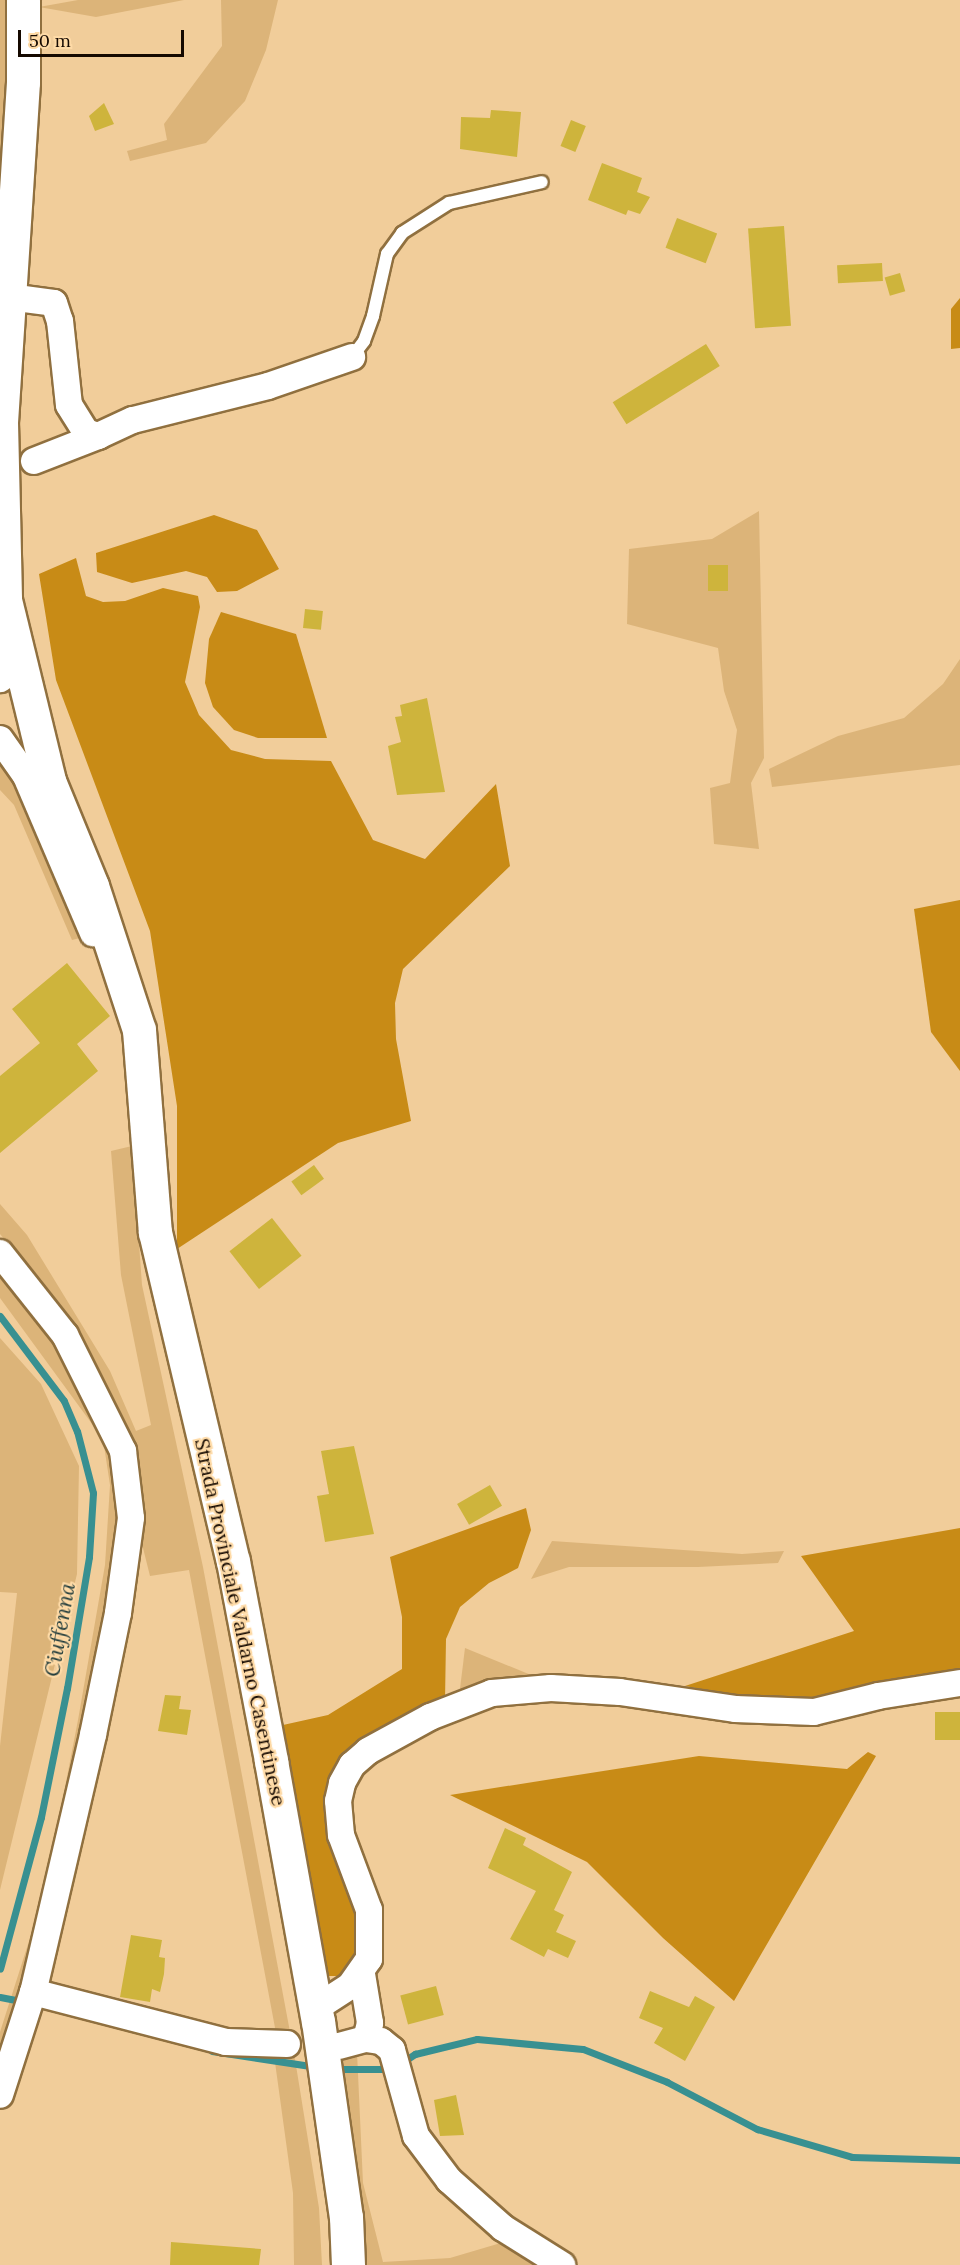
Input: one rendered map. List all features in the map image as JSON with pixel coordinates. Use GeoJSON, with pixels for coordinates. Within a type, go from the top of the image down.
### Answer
{"type":"FeatureCollection","features":[{"type":"Feature","properties":{"kind":"main road","name":"Strada Provinciale Valdarno Casentinese"},"geometry":{"type":"LineString","coordinates":[[23,0],[23,82],[1,422],[7,666],[49,781],[93,886],[139,1030],[155,1232],[233,1561],[316,2008],[346,2217],[348,2265]]}},
{"type":"Feature","properties":{"kind":"street"},"geometry":{"type":"LineString","coordinates":[[9,297],[54,303],[60,321],[61,360],[69,405],[86,432],[98,436]]}},
{"type":"Feature","properties":{"kind":"street"},"geometry":{"type":"LineString","coordinates":[[34,461],[133,420],[268,386],[352,357]]}},
{"type":"Feature","properties":{"kind":"street","name":"Strada Provinciale Valdarno Casentinese"},"geometry":{"type":"LineString","coordinates":[[0,739],[26,776],[96,940],[124,981]]}},
{"type":"Feature","properties":{"kind":"street"},"geometry":{"type":"LineString","coordinates":[[0,1253],[65,1335],[113,1430],[123,1451],[131,1518],[118,1613],[93,1735],[33,1992],[0,2095]]}},
{"type":"Feature","properties":{"kind":"street"},"geometry":{"type":"LineString","coordinates":[[316,2008],[362,1974],[369,1959],[369,1910],[341,1835],[338,1801],[342,1783],[352,1765],[368,1751],[430,1717],[492,1693],[551,1688],[620,1692],[735,1709],[814,1712],[878,1696],[960,1683]]}},
{"type":"Feature","properties":{"kind":"street"},"geometry":{"type":"LineString","coordinates":[[362,1974],[370,2023],[366,2039]]}},
{"type":"Feature","properties":{"kind":"street"},"geometry":{"type":"LineString","coordinates":[[33,1992],[216,2040],[287,2044]]}},
{"type":"Feature","properties":{"kind":"street"},"geometry":{"type":"LineString","coordinates":[[339,2046],[366,2039],[381,2041],[392,2050],[416,2136],[449,2180],[503,2228],[562,2265]]}},
{"type":"Feature","properties":{"kind":"lane"},"geometry":{"type":"LineString","coordinates":[[352,357],[364,341],[373,316],[387,254],[402,233],[449,203],[542,182]]}},
{"type":"Feature","properties":{"kind":"shaded area"},"geometry":{"type":"Polygon","coordinates":[[[0,0],[12,0],[0,208],[0,0]]]}},
{"type":"Feature","properties":{"kind":"shaded area"},"geometry":{"type":"Polygon","coordinates":[[[78,0],[184,0],[96,17],[39,7],[78,0]]]}},
{"type":"Feature","properties":{"kind":"shaded area"},"geometry":{"type":"Polygon","coordinates":[[[221,0],[278,0],[266,50],[245,101],[206,143],[130,161],[127,151],[167,140],[164,124],[222,46],[221,0]]]}},
{"type":"Feature","properties":{"kind":"shaded area"},"geometry":{"type":"Polygon","coordinates":[[[960,298],[960,348],[951,349],[951,309],[960,298]]]}},
{"type":"Feature","properties":{"kind":"shaded area"},"geometry":{"type":"Polygon","coordinates":[[[759,511],[764,758],[751,783],[759,849],[714,844],[710,788],[730,783],[737,730],[724,691],[718,648],[627,624],[629,549],[712,539],[759,511]]]}},
{"type":"Feature","properties":{"kind":"shaded area"},"geometry":{"type":"Polygon","coordinates":[[[214,515],[257,530],[279,569],[237,591],[217,592],[207,577],[186,571],[132,583],[97,572],[96,553],[214,515]]]}},
{"type":"Feature","properties":{"kind":"shaded area"},"geometry":{"type":"Polygon","coordinates":[[[76,558],[86,596],[103,602],[125,601],[163,588],[198,596],[200,607],[185,682],[199,715],[231,750],[265,759],[331,761],[373,840],[425,859],[496,784],[510,866],[403,969],[395,1003],[396,1039],[411,1121],[338,1143],[177,1249],[177,1106],[150,931],[56,680],[39,574],[76,558]]]}},
{"type":"Feature","properties":{"kind":"shaded area"},"geometry":{"type":"Polygon","coordinates":[[[221,612],[296,634],[327,738],[258,738],[234,730],[213,707],[205,683],[209,639],[221,612]]]}},
{"type":"Feature","properties":{"kind":"shaded area"},"geometry":{"type":"Polygon","coordinates":[[[960,659],[960,765],[772,787],[769,769],[838,736],[904,718],[943,684],[960,659]]]}},
{"type":"Feature","properties":{"kind":"shaded area"},"geometry":{"type":"Polygon","coordinates":[[[0,760],[23,796],[84,937],[72,940],[14,805],[0,790],[0,760]]]}},
{"type":"Feature","properties":{"kind":"shaded area"},"geometry":{"type":"Polygon","coordinates":[[[960,900],[960,1071],[931,1032],[914,909],[960,900]]]}},
{"type":"Feature","properties":{"kind":"shaded area"},"geometry":{"type":"Polygon","coordinates":[[[132,1146],[142,1285],[203,1567],[290,2032],[276,2033],[189,1570],[150,1576],[104,1392],[47,1291],[0,1234],[0,1204],[27,1235],[110,1371],[136,1431],[151,1425],[121,1275],[111,1151],[132,1146]]]}},
{"type":"Feature","properties":{"kind":"shaded area"},"geometry":{"type":"Polygon","coordinates":[[[0,1269],[25,1298],[83,1384],[116,1451],[125,1519],[103,1660],[0,2078],[0,2032],[45,1891],[78,1720],[105,1565],[110,1485],[103,1439],[0,1298],[0,1269]]]}},
{"type":"Feature","properties":{"kind":"shaded area"},"geometry":{"type":"Polygon","coordinates":[[[0,1338],[41,1384],[79,1466],[77,1574],[0,1890],[0,1746],[17,1593],[0,1592],[0,1338]]]}},
{"type":"Feature","properties":{"kind":"shaded area"},"geometry":{"type":"Polygon","coordinates":[[[526,1508],[531,1530],[518,1568],[489,1583],[460,1607],[446,1639],[445,1701],[365,1746],[327,1815],[336,1860],[361,1913],[359,1958],[339,1976],[324,1976],[274,1727],[328,1715],[402,1669],[402,1617],[390,1557],[526,1508]]]}},
{"type":"Feature","properties":{"kind":"shaded area"},"geometry":{"type":"Polygon","coordinates":[[[960,1528],[960,1675],[832,1698],[738,1696],[685,1686],[854,1631],[801,1556],[960,1528]]]}},
{"type":"Feature","properties":{"kind":"shaded area"},"geometry":{"type":"Polygon","coordinates":[[[552,1541],[742,1554],[784,1551],[778,1563],[698,1567],[569,1567],[531,1579],[552,1541]]]}},
{"type":"Feature","properties":{"kind":"shaded area"},"geometry":{"type":"Polygon","coordinates":[[[465,1648],[548,1682],[459,1697],[465,1648]]]}},
{"type":"Feature","properties":{"kind":"shaded area"},"geometry":{"type":"Polygon","coordinates":[[[868,1752],[876,1756],[734,2001],[663,1938],[587,1862],[450,1795],[699,1756],[847,1769],[868,1752]]]}},
{"type":"Feature","properties":{"kind":"shaded area"},"geometry":{"type":"Polygon","coordinates":[[[357,2052],[363,2183],[383,2262],[450,2258],[511,2240],[550,2265],[363,2265],[337,2055],[357,2052]]]}},
{"type":"Feature","properties":{"kind":"shaded area"},"geometry":{"type":"Polygon","coordinates":[[[294,2053],[319,2208],[322,2265],[294,2265],[293,2193],[274,2055],[294,2053]]]}},
{"type":"Feature","properties":{"kind":"building"},"geometry":{"type":"Polygon","coordinates":[[[104,103],[114,124],[95,131],[89,116],[104,103]]]}},
{"type":"Feature","properties":{"kind":"building"},"geometry":{"type":"Polygon","coordinates":[[[491,110],[521,112],[517,157],[460,149],[461,117],[490,118],[491,110]]]}},
{"type":"Feature","properties":{"kind":"building"},"geometry":{"type":"Polygon","coordinates":[[[571,120],[586,126],[575,152],[561,146],[571,120]]]}},
{"type":"Feature","properties":{"kind":"building"},"geometry":{"type":"Polygon","coordinates":[[[602,163],[642,178],[637,192],[650,197],[640,214],[628,210],[626,215],[588,200],[602,163]]]}},
{"type":"Feature","properties":{"kind":"building"},"geometry":{"type":"Polygon","coordinates":[[[677,218],[717,233],[706,263],[666,248],[677,218]]]}},
{"type":"Feature","properties":{"kind":"building"},"geometry":{"type":"Polygon","coordinates":[[[784,226],[791,326],[755,328],[748,229],[784,226]]]}},
{"type":"Feature","properties":{"kind":"building"},"geometry":{"type":"Polygon","coordinates":[[[882,263],[883,281],[838,283],[837,265],[882,263]]]}},
{"type":"Feature","properties":{"kind":"building"},"geometry":{"type":"Polygon","coordinates":[[[900,273],[905,291],[890,296],[885,277],[900,273]]]}},
{"type":"Feature","properties":{"kind":"building"},"geometry":{"type":"Polygon","coordinates":[[[706,344],[720,366],[626,424],[613,402],[706,344]]]}},
{"type":"Feature","properties":{"kind":"building"},"geometry":{"type":"Polygon","coordinates":[[[708,565],[728,565],[728,591],[708,591],[708,565]]]}},
{"type":"Feature","properties":{"kind":"building"},"geometry":{"type":"Polygon","coordinates":[[[305,609],[323,611],[321,630],[303,628],[305,609]]]}},
{"type":"Feature","properties":{"kind":"building"},"geometry":{"type":"Polygon","coordinates":[[[427,698],[445,792],[397,795],[388,746],[401,742],[395,717],[402,716],[400,705],[427,698]]]}},
{"type":"Feature","properties":{"kind":"building"},"geometry":{"type":"Polygon","coordinates":[[[67,963],[110,1016],[77,1044],[98,1071],[0,1153],[0,1076],[40,1043],[12,1009],[67,963]]]}},
{"type":"Feature","properties":{"kind":"building"},"geometry":{"type":"Polygon","coordinates":[[[314,1165],[324,1179],[301,1195],[291,1181],[314,1165]]]}},
{"type":"Feature","properties":{"kind":"building"},"geometry":{"type":"Polygon","coordinates":[[[272,1218],[302,1256],[259,1289],[229,1251],[272,1218]]]}},
{"type":"Feature","properties":{"kind":"building"},"geometry":{"type":"Polygon","coordinates":[[[354,1446],[374,1534],[325,1542],[317,1496],[329,1494],[321,1451],[354,1446]]]}},
{"type":"Feature","properties":{"kind":"building"},"geometry":{"type":"Polygon","coordinates":[[[490,1485],[502,1506],[469,1525],[457,1504],[490,1485]]]}},
{"type":"Feature","properties":{"kind":"building"},"geometry":{"type":"Polygon","coordinates":[[[165,1695],[181,1696],[179,1709],[191,1710],[187,1735],[158,1731],[165,1695]]]}},
{"type":"Feature","properties":{"kind":"building"},"geometry":{"type":"Polygon","coordinates":[[[935,1712],[960,1712],[960,1740],[935,1740],[935,1712]]]}},
{"type":"Feature","properties":{"kind":"building"},"geometry":{"type":"Polygon","coordinates":[[[505,1828],[526,1838],[523,1845],[572,1872],[554,1910],[564,1915],[556,1932],[576,1941],[568,1958],[548,1949],[544,1957],[510,1939],[536,1891],[488,1868],[505,1828]]]}},
{"type":"Feature","properties":{"kind":"building"},"geometry":{"type":"Polygon","coordinates":[[[131,1935],[162,1940],[159,1957],[165,1958],[164,1974],[160,1992],[152,1989],[150,2002],[120,1997],[131,1935]]]}},
{"type":"Feature","properties":{"kind":"building"},"geometry":{"type":"Polygon","coordinates":[[[436,1986],[444,2015],[408,2025],[400,1996],[436,1986]]]}},
{"type":"Feature","properties":{"kind":"building"},"geometry":{"type":"Polygon","coordinates":[[[650,1991],[689,2007],[695,1996],[715,2007],[685,2061],[654,2043],[663,2028],[639,2018],[650,1991]]]}},
{"type":"Feature","properties":{"kind":"building"},"geometry":{"type":"Polygon","coordinates":[[[456,2095],[464,2135],[440,2136],[434,2100],[456,2095]]]}},
{"type":"Feature","properties":{"kind":"building"},"geometry":{"type":"Polygon","coordinates":[[[171,2242],[261,2249],[259,2265],[170,2265],[171,2242]]]}},
{"type":"Feature","properties":{"kind":"waterway","name":"Ciuffenna"},"geometry":{"type":"LineString","coordinates":[[0,1316],[64,1401],[77,1431],[93,1493],[89,1557],[67,1688],[41,1817],[0,1969]]}},
{"type":"Feature","properties":{"kind":"waterway"},"geometry":{"type":"LineString","coordinates":[[0,1997],[25,2002]]}},
{"type":"Feature","properties":{"kind":"waterway"},"geometry":{"type":"LineString","coordinates":[[401,2063],[415,2054],[477,2039],[583,2049],[667,2082],[757,2129],[852,2157],[960,2160]]}},
{"type":"Feature","properties":{"kind":"waterway"},"geometry":{"type":"LineString","coordinates":[[212,2051],[317,2067]]}},
{"type":"Feature","properties":{"kind":"waterway"},"geometry":{"type":"LineString","coordinates":[[334,2069],[392,2069]]}}]}
